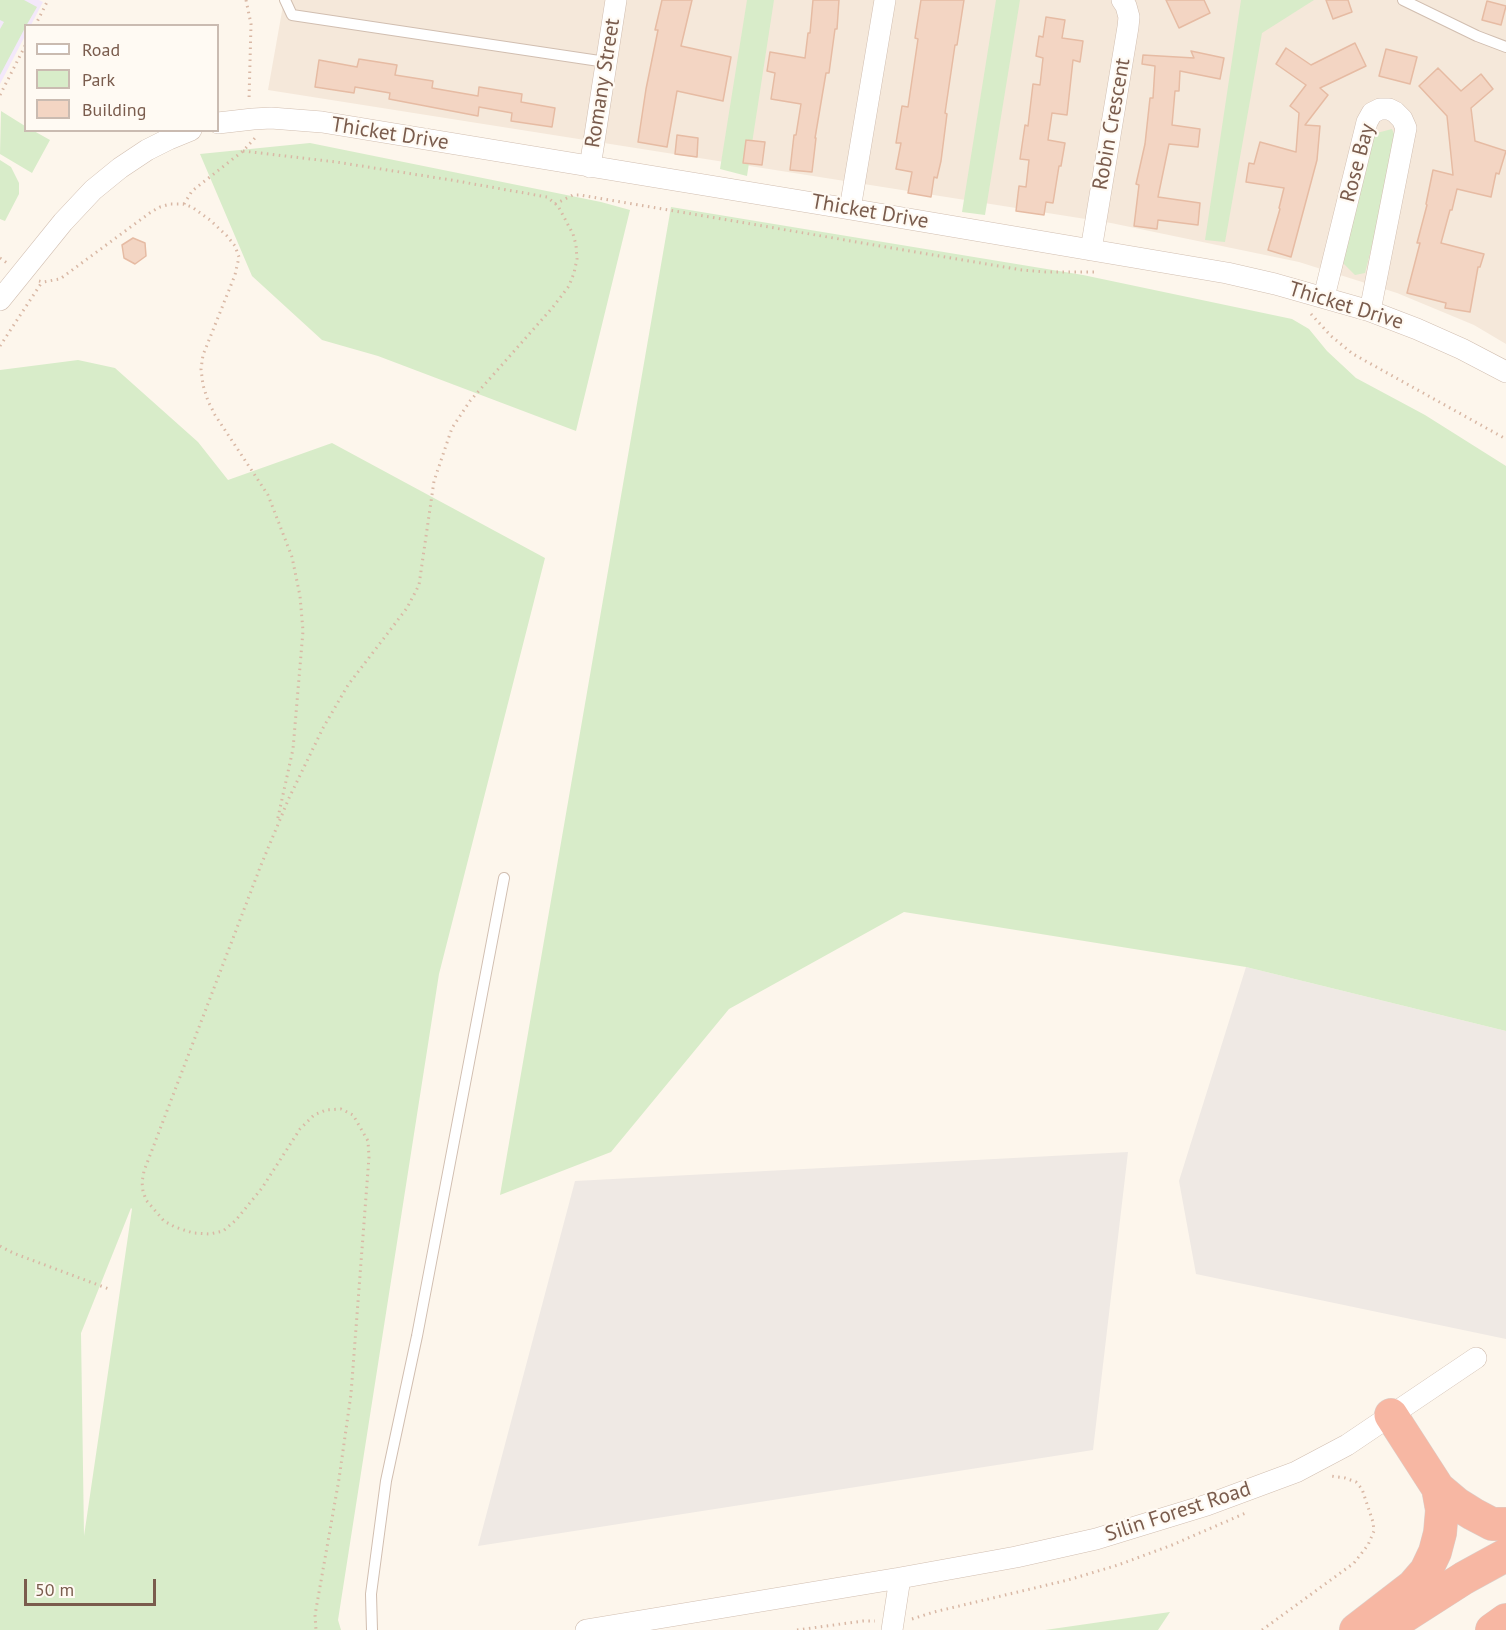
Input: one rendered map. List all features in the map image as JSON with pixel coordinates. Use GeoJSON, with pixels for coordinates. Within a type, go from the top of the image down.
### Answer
{"type":"FeatureCollection","features":[{"type":"Feature","properties":{"kind":"highway"},"geometry":{"type":"LineString","coordinates":[[1391,1415],[1438,1488],[1473,1515],[1492,1524],[1506,1524]]}},
{"type":"Feature","properties":{"kind":"highway"},"geometry":{"type":"LineString","coordinates":[[1356,1630],[1413,1586],[1426,1571],[1435,1552],[1440,1533],[1442,1510],[1438,1488]]}},
{"type":"Feature","properties":{"kind":"highway"},"geometry":{"type":"LineString","coordinates":[[1383,1630],[1464,1578],[1506,1555]]}},
{"type":"Feature","properties":{"kind":"highway"},"geometry":{"type":"LineString","coordinates":[[1492,1630],[1506,1620]]}},
{"type":"Feature","properties":{"kind":"street","name":"Romany Street"},"geometry":{"type":"LineString","coordinates":[[590,167],[616,0]]}},
{"type":"Feature","properties":{"kind":"street"},"geometry":{"type":"LineString","coordinates":[[850,209],[885,0]]}},
{"type":"Feature","properties":{"kind":"street","name":"Robin Crescent"},"geometry":{"type":"LineString","coordinates":[[1091,250],[1128,27],[1129,17],[1122,0]]}},
{"type":"Feature","properties":{"kind":"street","name":"Rose Bay"},"geometry":{"type":"LineString","coordinates":[[1324,297],[1367,122],[1372,113],[1380,109],[1389,109],[1402,118],[1406,128],[1370,311]]}},
{"type":"Feature","properties":{"kind":"street","name":"Thicket Drive"},"geometry":{"type":"LineString","coordinates":[[219,123],[271,118],[322,122],[1227,273],[1370,311],[1453,345],[1506,372]]}},
{"type":"Feature","properties":{"kind":"street"},"geometry":{"type":"LineString","coordinates":[[0,299],[63,222],[93,190],[147,150],[186,132]]}},
{"type":"Feature","properties":{"kind":"street","name":"Silin Forest Road"},"geometry":{"type":"LineString","coordinates":[[586,1630],[900,1578],[1016,1557],[1096,1539],[1207,1505],[1296,1472],[1347,1445],[1476,1358]]}},
{"type":"Feature","properties":{"kind":"street"},"geometry":{"type":"LineString","coordinates":[[892,1626],[900,1578]]}},
{"type":"Feature","properties":{"kind":"lane"},"geometry":{"type":"LineString","coordinates":[[285,0],[292,15],[606,62]]}},
{"type":"Feature","properties":{"kind":"lane"},"geometry":{"type":"LineString","coordinates":[[1403,0],[1477,36],[1506,47]]}},
{"type":"Feature","properties":{"kind":"lane"},"geometry":{"type":"LineString","coordinates":[[372,1630],[371,1594],[386,1481],[417,1336],[504,878]]}},
{"type":"Feature","properties":{"kind":"path"},"geometry":{"type":"LineString","coordinates":[[36,24],[48,0]]}},
{"type":"Feature","properties":{"kind":"path"},"geometry":{"type":"LineString","coordinates":[[246,0],[251,24],[250,104]]}},
{"type":"Feature","properties":{"kind":"path"},"geometry":{"type":"LineString","coordinates":[[0,95],[24,48]]}},
{"type":"Feature","properties":{"kind":"path"},"geometry":{"type":"LineString","coordinates":[[183,204],[192,190],[251,144],[257,133]]}},
{"type":"Feature","properties":{"kind":"path"},"geometry":{"type":"LineString","coordinates":[[243,151],[336,162],[547,197],[563,215],[573,234],[577,259],[569,286],[470,401],[452,428],[434,481],[419,585],[406,608],[348,685],[293,788],[252,887],[144,1171],[142,1182],[146,1200],[164,1221],[194,1233],[210,1234],[223,1231],[236,1220],[262,1188],[300,1129],[314,1115],[326,1110],[341,1109],[353,1114],[368,1141],[369,1167],[351,1394],[339,1479],[315,1615],[316,1630]]}},
{"type":"Feature","properties":{"kind":"path"},"geometry":{"type":"LineString","coordinates":[[555,204],[573,195],[580,195],[1022,270],[1103,272]]}},
{"type":"Feature","properties":{"kind":"path"},"geometry":{"type":"LineString","coordinates":[[37,280],[43,282],[60,279],[160,207],[170,204],[192,207],[210,220],[235,246],[239,257],[235,275],[203,355],[201,369],[203,385],[215,415],[268,495],[292,557],[300,596],[303,631],[293,749],[275,829]]}},
{"type":"Feature","properties":{"kind":"path"},"geometry":{"type":"LineString","coordinates":[[0,258],[5,262]]}},
{"type":"Feature","properties":{"kind":"path"},"geometry":{"type":"LineString","coordinates":[[0,346],[43,282]]}},
{"type":"Feature","properties":{"kind":"path"},"geometry":{"type":"LineString","coordinates":[[1304,309],[1353,354],[1506,439]]}},
{"type":"Feature","properties":{"kind":"path"},"geometry":{"type":"LineString","coordinates":[[0,1246],[109,1289]]}},
{"type":"Feature","properties":{"kind":"path"},"geometry":{"type":"LineString","coordinates":[[1262,1630],[1354,1563],[1368,1545],[1374,1531],[1362,1489],[1356,1482],[1332,1476],[1326,1478]]}},
{"type":"Feature","properties":{"kind":"path"},"geometry":{"type":"LineString","coordinates":[[797,1630],[863,1621],[892,1626],[934,1612],[1068,1580],[1172,1545],[1257,1508]]}},
{"type":"Feature","properties":{"kind":"shaded area"},"geometry":{"type":"Polygon","coordinates":[[[0,0],[39,0],[43,2],[32,24],[24,24],[24,38],[0,84],[0,0]]]}},
{"type":"Feature","properties":{"kind":"shaded area"},"geometry":{"type":"Polygon","coordinates":[[[284,0],[1506,0],[1506,344],[1474,325],[1397,293],[1299,262],[1111,223],[268,90],[284,0]]]}},
{"type":"Feature","properties":{"kind":"shaded area"},"geometry":{"type":"Polygon","coordinates":[[[1246,967],[1506,1031],[1506,1339],[1196,1274],[1179,1181],[1246,967]]]}},
{"type":"Feature","properties":{"kind":"shaded area"},"geometry":{"type":"Polygon","coordinates":[[[1128,1152],[1093,1450],[478,1546],[575,1181],[1128,1152]]]}},
{"type":"Feature","properties":{"kind":"green space"},"geometry":{"type":"Polygon","coordinates":[[[0,0],[24,0],[37,7],[27,24],[24,24],[24,30],[0,75],[0,29],[4,22],[0,20],[0,0]]]}},
{"type":"Feature","properties":{"kind":"green space"},"geometry":{"type":"Polygon","coordinates":[[[747,0],[774,0],[747,176],[720,169],[747,0]]]}},
{"type":"Feature","properties":{"kind":"green space"},"geometry":{"type":"Polygon","coordinates":[[[996,0],[1020,0],[985,215],[962,212],[996,0]]]}},
{"type":"Feature","properties":{"kind":"green space"},"geometry":{"type":"Polygon","coordinates":[[[1241,0],[1314,0],[1262,33],[1225,242],[1205,240],[1241,0]]]}},
{"type":"Feature","properties":{"kind":"green space"},"geometry":{"type":"Polygon","coordinates":[[[1,111],[24,125],[24,132],[36,132],[50,140],[32,173],[0,154],[1,111]]]}},
{"type":"Feature","properties":{"kind":"green space"},"geometry":{"type":"Polygon","coordinates":[[[1392,129],[1398,143],[1365,273],[1355,275],[1343,263],[1373,134],[1392,129]]]}},
{"type":"Feature","properties":{"kind":"green space"},"geometry":{"type":"Polygon","coordinates":[[[310,143],[601,202],[630,210],[576,431],[378,356],[322,340],[252,276],[200,154],[310,143]]]}},
{"type":"Feature","properties":{"kind":"green space"},"geometry":{"type":"Polygon","coordinates":[[[0,160],[11,167],[19,183],[19,194],[5,221],[0,219],[0,160]]]}},
{"type":"Feature","properties":{"kind":"green space"},"geometry":{"type":"Polygon","coordinates":[[[671,207],[1083,275],[1292,319],[1309,329],[1327,351],[1356,378],[1425,415],[1506,466],[1506,1031],[1246,967],[904,912],[729,1009],[611,1152],[500,1195],[671,207]]]}},
{"type":"Feature","properties":{"kind":"green space"},"geometry":{"type":"Polygon","coordinates":[[[78,360],[115,368],[198,442],[228,480],[332,443],[545,558],[439,974],[338,1620],[341,1630],[0,1630],[0,370],[78,360]],[[132,1209],[81,1333],[84,1536],[132,1209]]]}},
{"type":"Feature","properties":{"kind":"green space"},"geometry":{"type":"Polygon","coordinates":[[[1170,1612],[1158,1630],[1045,1630],[1170,1612]]]}},
{"type":"Feature","properties":{"kind":"building"},"geometry":{"type":"Polygon","coordinates":[[[662,0],[692,0],[681,46],[731,57],[723,101],[677,91],[667,147],[638,142],[658,30],[655,30],[662,0]]]}},
{"type":"Feature","properties":{"kind":"building"},"geometry":{"type":"Polygon","coordinates":[[[813,0],[839,0],[837,29],[835,29],[829,73],[826,73],[812,172],[790,170],[794,135],[796,135],[801,104],[771,99],[775,73],[767,71],[770,52],[805,58],[813,0]]]}},
{"type":"Feature","properties":{"kind":"building"},"geometry":{"type":"Polygon","coordinates":[[[921,0],[964,0],[945,113],[947,114],[941,161],[937,178],[934,177],[931,197],[908,193],[912,172],[896,169],[901,143],[896,143],[902,106],[908,107],[921,0]]]}},
{"type":"Feature","properties":{"kind":"building"},"geometry":{"type":"Polygon","coordinates":[[[1166,0],[1204,0],[1210,13],[1179,28],[1166,0]]]}},
{"type":"Feature","properties":{"kind":"building"},"geometry":{"type":"Polygon","coordinates":[[[1326,0],[1348,0],[1352,12],[1333,19],[1326,0]]]}},
{"type":"Feature","properties":{"kind":"building"},"geometry":{"type":"Polygon","coordinates":[[[1487,1],[1506,6],[1501,25],[1482,20],[1487,1]]]}},
{"type":"Feature","properties":{"kind":"building"},"geometry":{"type":"Polygon","coordinates":[[[1046,17],[1065,20],[1062,38],[1083,41],[1080,62],[1073,60],[1067,115],[1052,113],[1048,140],[1065,143],[1053,203],[1046,202],[1044,215],[1016,211],[1019,186],[1026,187],[1029,160],[1020,159],[1025,125],[1028,126],[1033,84],[1040,85],[1043,58],[1036,56],[1039,36],[1043,37],[1046,17]]]}},
{"type":"Feature","properties":{"kind":"building"},"geometry":{"type":"Polygon","coordinates":[[[1355,43],[1366,66],[1320,88],[1328,95],[1305,125],[1320,126],[1317,160],[1291,257],[1268,250],[1284,188],[1246,182],[1249,163],[1254,164],[1260,142],[1296,152],[1299,113],[1290,106],[1306,85],[1276,64],[1286,48],[1311,65],[1355,43]]]}},
{"type":"Feature","properties":{"kind":"building"},"geometry":{"type":"Polygon","coordinates":[[[1386,49],[1417,57],[1410,84],[1379,76],[1386,49]]]}},
{"type":"Feature","properties":{"kind":"building"},"geometry":{"type":"Polygon","coordinates":[[[1191,51],[1224,58],[1220,79],[1180,71],[1179,91],[1175,91],[1172,125],[1200,129],[1198,147],[1169,144],[1158,197],[1200,203],[1198,225],[1158,220],[1157,229],[1134,226],[1139,185],[1136,184],[1145,144],[1150,98],[1153,98],[1155,66],[1142,64],[1143,55],[1194,58],[1191,51]]]}},
{"type":"Feature","properties":{"kind":"building"},"geometry":{"type":"Polygon","coordinates":[[[359,59],[397,65],[395,75],[433,81],[432,88],[478,96],[479,87],[522,94],[521,102],[555,108],[552,127],[511,121],[512,113],[479,107],[478,116],[389,99],[390,93],[355,87],[354,93],[315,87],[319,60],[357,67],[359,59]]]}},
{"type":"Feature","properties":{"kind":"building"},"geometry":{"type":"Polygon","coordinates":[[[1438,68],[1461,91],[1481,74],[1493,89],[1471,108],[1475,141],[1506,151],[1499,174],[1496,173],[1491,197],[1457,189],[1441,243],[1484,254],[1480,267],[1478,267],[1470,312],[1445,308],[1446,303],[1407,293],[1420,243],[1417,243],[1433,170],[1453,175],[1447,116],[1419,86],[1438,68]]]}},
{"type":"Feature","properties":{"kind":"building"},"geometry":{"type":"Polygon","coordinates":[[[677,135],[698,138],[697,157],[675,154],[677,135]]]}},
{"type":"Feature","properties":{"kind":"building"},"geometry":{"type":"Polygon","coordinates":[[[746,140],[765,142],[762,165],[743,163],[746,140]]]}},
{"type":"Feature","properties":{"kind":"building"},"geometry":{"type":"Polygon","coordinates":[[[133,238],[145,243],[146,256],[135,264],[124,258],[122,245],[133,238]]]}}]}
